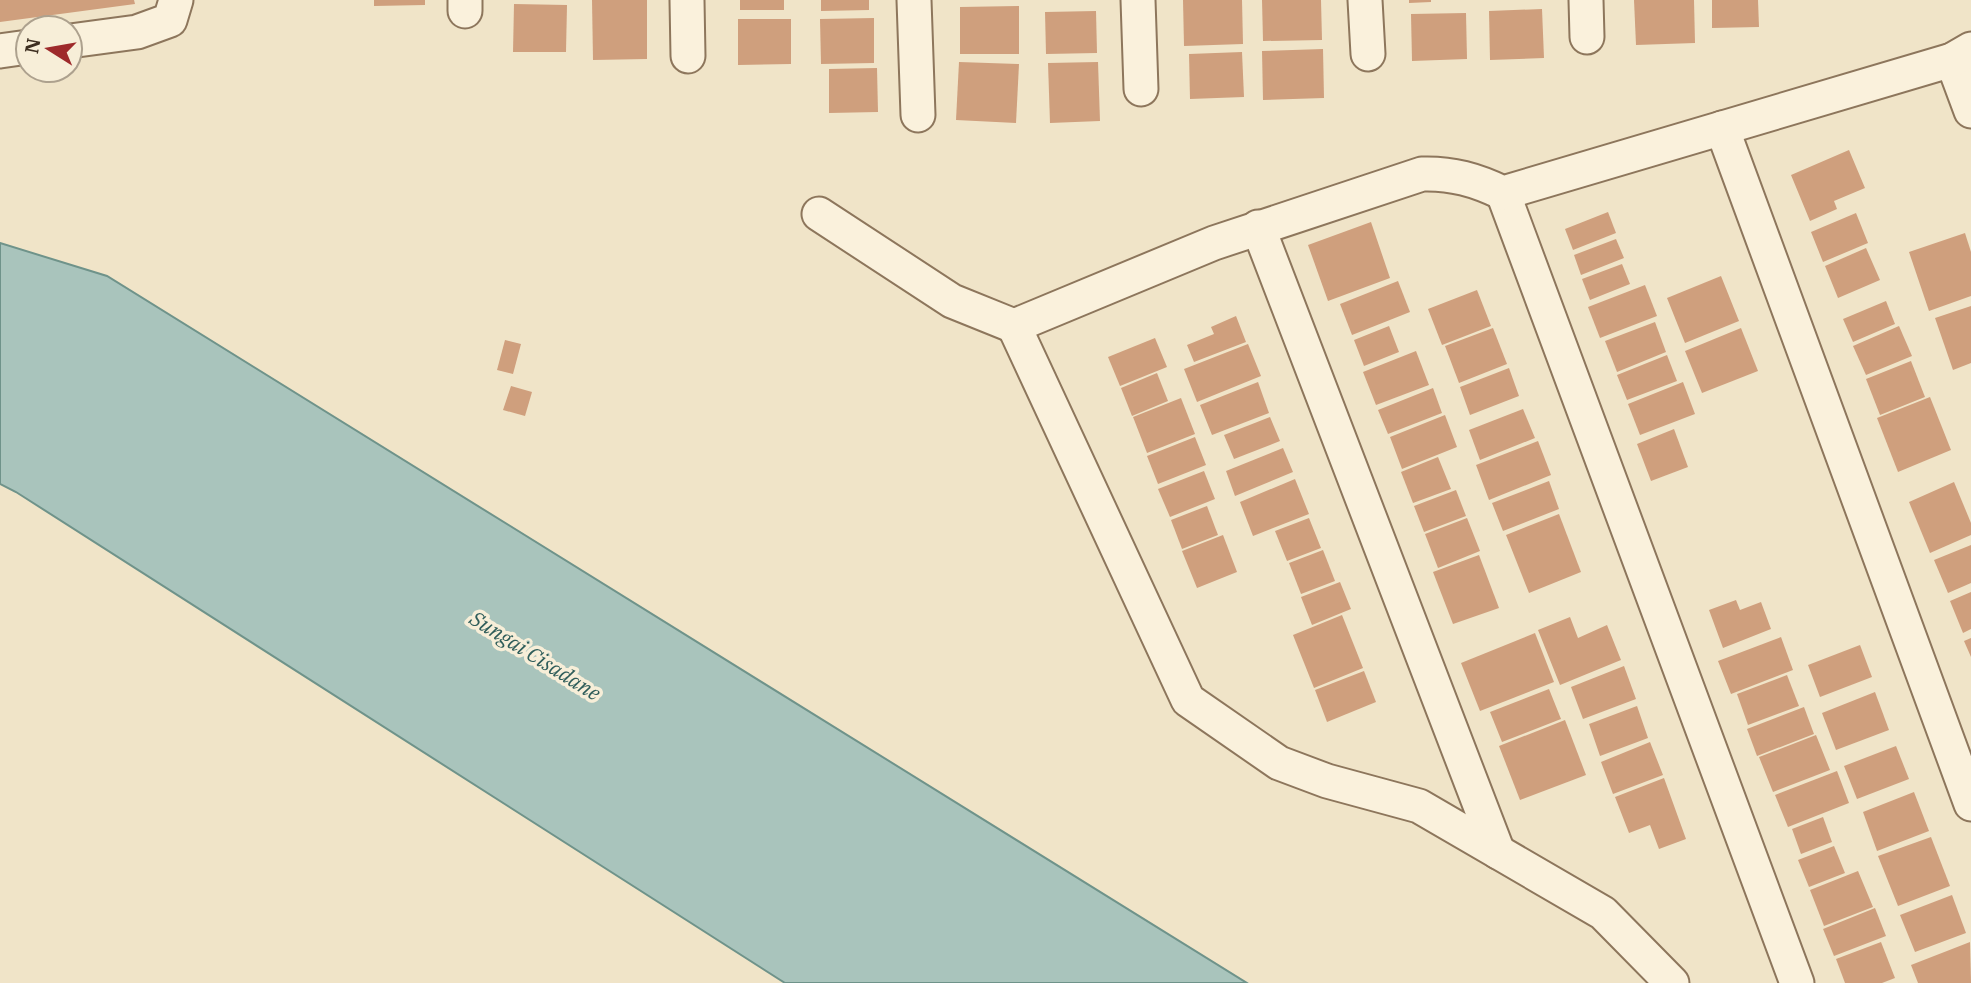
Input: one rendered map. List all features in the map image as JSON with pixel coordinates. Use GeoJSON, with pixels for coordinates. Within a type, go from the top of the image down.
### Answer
{"type":"FeatureCollection","features":[{"type":"Feature","properties":{"kind":"street"},"geometry":{"type":"LineString","coordinates":[[84,39],[137,32],[170,20],[176,0]]}},
{"type":"Feature","properties":{"kind":"street"},"geometry":{"type":"LineString","coordinates":[[687,0],[688,56]]}},
{"type":"Feature","properties":{"kind":"street"},"geometry":{"type":"LineString","coordinates":[[914,0],[918,115]]}},
{"type":"Feature","properties":{"kind":"street"},"geometry":{"type":"LineString","coordinates":[[1139,0],[1142,89]]}},
{"type":"Feature","properties":{"kind":"street"},"geometry":{"type":"LineString","coordinates":[[1366,0],[1367,54]]}},
{"type":"Feature","properties":{"kind":"street"},"geometry":{"type":"LineString","coordinates":[[1586,0],[1587,37]]}},
{"type":"Feature","properties":{"kind":"street"},"geometry":{"type":"LineString","coordinates":[[1014,326],[1214,243],[1422,174],[1444,173],[1477,181],[1503,193],[1962,55],[1971,111]]}},
{"type":"Feature","properties":{"kind":"street"},"geometry":{"type":"LineString","coordinates":[[1722,128],[1971,804]]}},
{"type":"Feature","properties":{"kind":"street"},"geometry":{"type":"LineString","coordinates":[[1503,193],[1797,983]]}},
{"type":"Feature","properties":{"kind":"street"},"geometry":{"type":"LineString","coordinates":[[819,214],[952,301],[1014,326],[1188,700],[1279,763],[1327,781],[1419,806],[1603,913],[1672,983]]}},
{"type":"Feature","properties":{"kind":"street"},"geometry":{"type":"LineString","coordinates":[[1258,228],[1498,852]]}},
{"type":"Feature","properties":{"kind":"water","name":"Sungai Cisadane"},"geometry":{"type":"Polygon","coordinates":[[[0,243],[107,276],[1247,983],[785,983],[0,484],[0,243]]]}},
{"type":"Feature","properties":{"kind":"building"},"geometry":{"type":"Polygon","coordinates":[[[0,0],[134,0],[135,4],[60,14],[14,14],[14,20],[0,22],[0,0]]]}},
{"type":"Feature","properties":{"kind":"building"},"geometry":{"type":"Polygon","coordinates":[[[374,0],[425,0],[425,5],[374,6],[374,0]]]}},
{"type":"Feature","properties":{"kind":"building"},"geometry":{"type":"Polygon","coordinates":[[[592,0],[647,0],[647,59],[593,60],[592,0]]]}},
{"type":"Feature","properties":{"kind":"building"},"geometry":{"type":"Polygon","coordinates":[[[740,0],[784,0],[784,10],[740,10],[740,0]]]}},
{"type":"Feature","properties":{"kind":"building"},"geometry":{"type":"Polygon","coordinates":[[[821,0],[869,0],[869,10],[821,11],[821,0]]]}},
{"type":"Feature","properties":{"kind":"building"},"geometry":{"type":"Polygon","coordinates":[[[1183,0],[1242,0],[1243,44],[1184,46],[1183,0]]]}},
{"type":"Feature","properties":{"kind":"building"},"geometry":{"type":"Polygon","coordinates":[[[1262,0],[1321,0],[1322,40],[1263,41],[1262,0]]]}},
{"type":"Feature","properties":{"kind":"building"},"geometry":{"type":"Polygon","coordinates":[[[1409,0],[1431,0],[1431,2],[1409,3],[1409,0]]]}},
{"type":"Feature","properties":{"kind":"building"},"geometry":{"type":"Polygon","coordinates":[[[1634,0],[1694,0],[1695,43],[1636,45],[1634,0]]]}},
{"type":"Feature","properties":{"kind":"building"},"geometry":{"type":"Polygon","coordinates":[[[1712,0],[1758,0],[1759,27],[1712,28],[1712,0]]]}},
{"type":"Feature","properties":{"kind":"building"},"geometry":{"type":"Polygon","coordinates":[[[514,4],[567,5],[566,52],[513,52],[514,4]]]}},
{"type":"Feature","properties":{"kind":"building"},"geometry":{"type":"Polygon","coordinates":[[[1019,6],[1019,54],[960,54],[960,7],[1019,6]]]}},
{"type":"Feature","properties":{"kind":"building"},"geometry":{"type":"Polygon","coordinates":[[[1542,9],[1544,58],[1490,60],[1489,11],[1542,9]]]}},
{"type":"Feature","properties":{"kind":"building"},"geometry":{"type":"Polygon","coordinates":[[[1096,11],[1097,53],[1046,54],[1045,12],[1096,11]]]}},
{"type":"Feature","properties":{"kind":"building"},"geometry":{"type":"Polygon","coordinates":[[[1466,13],[1467,59],[1412,61],[1411,14],[1466,13]]]}},
{"type":"Feature","properties":{"kind":"building"},"geometry":{"type":"Polygon","coordinates":[[[874,18],[874,63],[821,64],[820,19],[874,18]]]}},
{"type":"Feature","properties":{"kind":"building"},"geometry":{"type":"Polygon","coordinates":[[[738,19],[791,19],[791,64],[738,65],[738,19]]]}},
{"type":"Feature","properties":{"kind":"building"},"geometry":{"type":"Polygon","coordinates":[[[1323,49],[1324,98],[1263,100],[1262,51],[1323,49]]]}},
{"type":"Feature","properties":{"kind":"building"},"geometry":{"type":"Polygon","coordinates":[[[1242,52],[1244,97],[1190,99],[1189,54],[1242,52]]]}},
{"type":"Feature","properties":{"kind":"building"},"geometry":{"type":"Polygon","coordinates":[[[959,62],[1019,64],[1016,123],[956,120],[959,62]]]}},
{"type":"Feature","properties":{"kind":"building"},"geometry":{"type":"Polygon","coordinates":[[[1098,62],[1100,121],[1050,123],[1048,63],[1098,62]]]}},
{"type":"Feature","properties":{"kind":"building"},"geometry":{"type":"Polygon","coordinates":[[[877,68],[878,112],[829,113],[829,69],[877,68]]]}},
{"type":"Feature","properties":{"kind":"building"},"geometry":{"type":"Polygon","coordinates":[[[1849,150],[1865,188],[1834,201],[1837,209],[1810,221],[1791,175],[1849,150]]]}},
{"type":"Feature","properties":{"kind":"building"},"geometry":{"type":"Polygon","coordinates":[[[1608,212],[1616,233],[1573,250],[1565,229],[1608,212]]]}},
{"type":"Feature","properties":{"kind":"building"},"geometry":{"type":"Polygon","coordinates":[[[1856,213],[1868,243],[1823,262],[1811,232],[1856,213]]]}},
{"type":"Feature","properties":{"kind":"building"},"geometry":{"type":"Polygon","coordinates":[[[1371,222],[1390,278],[1328,301],[1308,245],[1371,222]]]}},
{"type":"Feature","properties":{"kind":"building"},"geometry":{"type":"Polygon","coordinates":[[[1965,233],[1971,252],[1971,296],[1929,311],[1909,252],[1965,233]]]}},
{"type":"Feature","properties":{"kind":"building"},"geometry":{"type":"Polygon","coordinates":[[[1616,239],[1624,258],[1581,275],[1574,255],[1616,239]]]}},
{"type":"Feature","properties":{"kind":"building"},"geometry":{"type":"Polygon","coordinates":[[[1866,248],[1880,280],[1838,298],[1825,266],[1866,248]]]}},
{"type":"Feature","properties":{"kind":"building"},"geometry":{"type":"Polygon","coordinates":[[[1622,264],[1630,284],[1590,300],[1582,279],[1622,264]]]}},
{"type":"Feature","properties":{"kind":"building"},"geometry":{"type":"Polygon","coordinates":[[[1721,276],[1739,321],[1685,343],[1667,298],[1721,276]]]}},
{"type":"Feature","properties":{"kind":"building"},"geometry":{"type":"Polygon","coordinates":[[[1398,281],[1410,312],[1352,335],[1340,304],[1398,281]]]}},
{"type":"Feature","properties":{"kind":"building"},"geometry":{"type":"Polygon","coordinates":[[[1645,285],[1657,316],[1600,338],[1588,307],[1645,285]]]}},
{"type":"Feature","properties":{"kind":"building"},"geometry":{"type":"Polygon","coordinates":[[[1477,290],[1491,326],[1442,345],[1428,309],[1477,290]]]}},
{"type":"Feature","properties":{"kind":"building"},"geometry":{"type":"Polygon","coordinates":[[[1886,301],[1895,324],[1853,342],[1843,319],[1886,301]]]}},
{"type":"Feature","properties":{"kind":"building"},"geometry":{"type":"Polygon","coordinates":[[[1971,306],[1971,363],[1953,370],[1935,318],[1971,306]]]}},
{"type":"Feature","properties":{"kind":"building"},"geometry":{"type":"Polygon","coordinates":[[[1236,316],[1246,342],[1194,362],[1187,345],[1214,334],[1211,327],[1236,316]]]}},
{"type":"Feature","properties":{"kind":"building"},"geometry":{"type":"Polygon","coordinates":[[[1655,322],[1666,352],[1617,372],[1605,341],[1655,322]]]}},
{"type":"Feature","properties":{"kind":"building"},"geometry":{"type":"Polygon","coordinates":[[[1389,326],[1399,352],[1364,366],[1354,340],[1389,326]]]}},
{"type":"Feature","properties":{"kind":"building"},"geometry":{"type":"Polygon","coordinates":[[[1899,326],[1912,356],[1866,375],[1853,346],[1899,326]]]}},
{"type":"Feature","properties":{"kind":"building"},"geometry":{"type":"Polygon","coordinates":[[[1493,328],[1507,364],[1459,383],[1445,346],[1493,328]]]}},
{"type":"Feature","properties":{"kind":"building"},"geometry":{"type":"Polygon","coordinates":[[[1741,328],[1758,371],[1702,393],[1685,351],[1741,328]]]}},
{"type":"Feature","properties":{"kind":"building"},"geometry":{"type":"Polygon","coordinates":[[[1155,338],[1167,367],[1120,386],[1108,357],[1155,338]]]}},
{"type":"Feature","properties":{"kind":"building"},"geometry":{"type":"Polygon","coordinates":[[[505,340],[521,344],[513,374],[497,370],[505,340]]]}},
{"type":"Feature","properties":{"kind":"building"},"geometry":{"type":"Polygon","coordinates":[[[1248,344],[1261,376],[1197,402],[1184,369],[1248,344]]]}},
{"type":"Feature","properties":{"kind":"building"},"geometry":{"type":"Polygon","coordinates":[[[1416,351],[1429,385],[1376,405],[1363,372],[1416,351]]]}},
{"type":"Feature","properties":{"kind":"building"},"geometry":{"type":"Polygon","coordinates":[[[1667,355],[1677,381],[1627,400],[1617,375],[1667,355]]]}},
{"type":"Feature","properties":{"kind":"building"},"geometry":{"type":"Polygon","coordinates":[[[1911,361],[1925,397],[1880,415],[1866,379],[1911,361]]]}},
{"type":"Feature","properties":{"kind":"building"},"geometry":{"type":"Polygon","coordinates":[[[1509,368],[1519,396],[1470,415],[1460,387],[1509,368]]]}},
{"type":"Feature","properties":{"kind":"building"},"geometry":{"type":"Polygon","coordinates":[[[1157,373],[1168,401],[1132,416],[1121,388],[1157,373]]]}},
{"type":"Feature","properties":{"kind":"building"},"geometry":{"type":"Polygon","coordinates":[[[1258,382],[1269,413],[1212,435],[1200,405],[1258,382]]]}},
{"type":"Feature","properties":{"kind":"building"},"geometry":{"type":"Polygon","coordinates":[[[1683,382],[1695,414],[1640,435],[1628,404],[1683,382]]]}},
{"type":"Feature","properties":{"kind":"building"},"geometry":{"type":"Polygon","coordinates":[[[511,386],[532,392],[525,416],[503,410],[511,386]]]}},
{"type":"Feature","properties":{"kind":"building"},"geometry":{"type":"Polygon","coordinates":[[[1433,388],[1442,413],[1388,434],[1378,410],[1433,388]]]}},
{"type":"Feature","properties":{"kind":"building"},"geometry":{"type":"Polygon","coordinates":[[[1930,397],[1951,450],[1898,472],[1877,418],[1930,397]]]}},
{"type":"Feature","properties":{"kind":"building"},"geometry":{"type":"Polygon","coordinates":[[[1181,398],[1195,434],[1147,453],[1133,417],[1181,398]]]}},
{"type":"Feature","properties":{"kind":"building"},"geometry":{"type":"Polygon","coordinates":[[[1523,409],[1535,438],[1480,460],[1469,430],[1523,409]]]}},
{"type":"Feature","properties":{"kind":"building"},"geometry":{"type":"Polygon","coordinates":[[[1445,415],[1457,447],[1402,469],[1390,437],[1445,415]]]}},
{"type":"Feature","properties":{"kind":"building"},"geometry":{"type":"Polygon","coordinates":[[[1270,417],[1280,441],[1234,459],[1224,435],[1270,417]]]}},
{"type":"Feature","properties":{"kind":"building"},"geometry":{"type":"Polygon","coordinates":[[[1674,429],[1688,467],[1651,481],[1637,444],[1674,429]]]}},
{"type":"Feature","properties":{"kind":"building"},"geometry":{"type":"Polygon","coordinates":[[[1195,437],[1206,465],[1158,484],[1147,456],[1195,437]]]}},
{"type":"Feature","properties":{"kind":"building"},"geometry":{"type":"Polygon","coordinates":[[[1538,441],[1551,475],[1489,500],[1476,465],[1538,441]]]}},
{"type":"Feature","properties":{"kind":"building"},"geometry":{"type":"Polygon","coordinates":[[[1283,448],[1293,472],[1235,496],[1226,471],[1283,448]]]}},
{"type":"Feature","properties":{"kind":"building"},"geometry":{"type":"Polygon","coordinates":[[[1438,457],[1451,489],[1413,503],[1401,472],[1438,457]]]}},
{"type":"Feature","properties":{"kind":"building"},"geometry":{"type":"Polygon","coordinates":[[[1204,471],[1215,499],[1170,517],[1158,489],[1204,471]]]}},
{"type":"Feature","properties":{"kind":"building"},"geometry":{"type":"Polygon","coordinates":[[[1295,479],[1309,514],[1253,536],[1240,502],[1295,479]]]}},
{"type":"Feature","properties":{"kind":"building"},"geometry":{"type":"Polygon","coordinates":[[[1549,481],[1559,509],[1503,531],[1492,503],[1549,481]]]}},
{"type":"Feature","properties":{"kind":"building"},"geometry":{"type":"Polygon","coordinates":[[[1954,482],[1971,523],[1971,535],[1930,553],[1909,502],[1954,482]]]}},
{"type":"Feature","properties":{"kind":"building"},"geometry":{"type":"Polygon","coordinates":[[[1456,490],[1466,516],[1424,532],[1414,506],[1456,490]]]}},
{"type":"Feature","properties":{"kind":"building"},"geometry":{"type":"Polygon","coordinates":[[[1207,506],[1218,535],[1182,549],[1171,520],[1207,506]]]}},
{"type":"Feature","properties":{"kind":"building"},"geometry":{"type":"Polygon","coordinates":[[[1559,514],[1581,572],[1529,593],[1506,535],[1559,514]]]}},
{"type":"Feature","properties":{"kind":"building"},"geometry":{"type":"Polygon","coordinates":[[[1309,518],[1321,548],[1287,561],[1275,531],[1309,518]]]}},
{"type":"Feature","properties":{"kind":"building"},"geometry":{"type":"Polygon","coordinates":[[[1467,518],[1480,551],[1438,568],[1425,534],[1467,518]]]}},
{"type":"Feature","properties":{"kind":"building"},"geometry":{"type":"Polygon","coordinates":[[[1223,535],[1237,572],[1197,588],[1182,551],[1223,535]]]}},
{"type":"Feature","properties":{"kind":"building"},"geometry":{"type":"Polygon","coordinates":[[[1971,545],[1971,583],[1948,593],[1934,560],[1971,545]]]}},
{"type":"Feature","properties":{"kind":"building"},"geometry":{"type":"Polygon","coordinates":[[[1323,550],[1335,581],[1301,594],[1289,563],[1323,550]]]}},
{"type":"Feature","properties":{"kind":"building"},"geometry":{"type":"Polygon","coordinates":[[[1479,555],[1499,608],[1453,624],[1433,572],[1479,555]]]}},
{"type":"Feature","properties":{"kind":"building"},"geometry":{"type":"Polygon","coordinates":[[[1340,582],[1351,609],[1312,625],[1301,597],[1340,582]]]}},
{"type":"Feature","properties":{"kind":"building"},"geometry":{"type":"Polygon","coordinates":[[[1971,592],[1971,629],[1963,633],[1950,601],[1971,592]]]}},
{"type":"Feature","properties":{"kind":"building"},"geometry":{"type":"Polygon","coordinates":[[[1736,600],[1740,610],[1761,602],[1771,629],[1723,648],[1709,610],[1736,600]]]}},
{"type":"Feature","properties":{"kind":"building"},"geometry":{"type":"Polygon","coordinates":[[[1342,615],[1363,668],[1314,688],[1293,635],[1342,615]]]}},
{"type":"Feature","properties":{"kind":"building"},"geometry":{"type":"Polygon","coordinates":[[[1570,617],[1578,638],[1607,625],[1621,660],[1560,685],[1538,630],[1570,617]]]}},
{"type":"Feature","properties":{"kind":"building"},"geometry":{"type":"Polygon","coordinates":[[[1535,633],[1554,682],[1480,711],[1461,663],[1535,633]]]}},
{"type":"Feature","properties":{"kind":"building"},"geometry":{"type":"Polygon","coordinates":[[[1781,637],[1793,670],[1731,694],[1718,661],[1781,637]]]}},
{"type":"Feature","properties":{"kind":"building"},"geometry":{"type":"Polygon","coordinates":[[[1971,638],[1971,657],[1964,641],[1971,638]]]}},
{"type":"Feature","properties":{"kind":"building"},"geometry":{"type":"Polygon","coordinates":[[[1860,645],[1872,677],[1820,697],[1808,665],[1860,645]]]}},
{"type":"Feature","properties":{"kind":"building"},"geometry":{"type":"Polygon","coordinates":[[[1624,666],[1636,699],[1583,719],[1571,687],[1624,666]]]}},
{"type":"Feature","properties":{"kind":"building"},"geometry":{"type":"Polygon","coordinates":[[[1364,671],[1376,702],[1327,722],[1315,690],[1364,671]]]}},
{"type":"Feature","properties":{"kind":"building"},"geometry":{"type":"Polygon","coordinates":[[[1787,675],[1799,706],[1748,725],[1737,694],[1787,675]]]}},
{"type":"Feature","properties":{"kind":"building"},"geometry":{"type":"Polygon","coordinates":[[[1549,689],[1561,719],[1502,742],[1490,712],[1549,689]]]}},
{"type":"Feature","properties":{"kind":"building"},"geometry":{"type":"Polygon","coordinates":[[[1875,692],[1889,730],[1836,750],[1822,713],[1875,692]]]}},
{"type":"Feature","properties":{"kind":"building"},"geometry":{"type":"Polygon","coordinates":[[[1637,706],[1648,738],[1600,756],[1589,724],[1637,706]]]}},
{"type":"Feature","properties":{"kind":"building"},"geometry":{"type":"Polygon","coordinates":[[[1804,707],[1814,734],[1757,756],[1747,729],[1804,707]]]}},
{"type":"Feature","properties":{"kind":"building"},"geometry":{"type":"Polygon","coordinates":[[[1565,720],[1586,775],[1520,800],[1499,746],[1565,720]]]}},
{"type":"Feature","properties":{"kind":"building"},"geometry":{"type":"Polygon","coordinates":[[[1816,735],[1830,770],[1773,792],[1759,757],[1816,735]]]}},
{"type":"Feature","properties":{"kind":"building"},"geometry":{"type":"Polygon","coordinates":[[[1650,742],[1663,775],[1613,794],[1601,762],[1650,742]]]}},
{"type":"Feature","properties":{"kind":"building"},"geometry":{"type":"Polygon","coordinates":[[[1896,746],[1909,779],[1857,799],[1844,766],[1896,746]]]}},
{"type":"Feature","properties":{"kind":"building"},"geometry":{"type":"Polygon","coordinates":[[[1837,771],[1849,803],[1788,827],[1775,795],[1837,771]]]}},
{"type":"Feature","properties":{"kind":"building"},"geometry":{"type":"Polygon","coordinates":[[[1664,778],[1686,839],[1659,849],[1650,825],[1629,833],[1615,797],[1664,778]]]}},
{"type":"Feature","properties":{"kind":"building"},"geometry":{"type":"Polygon","coordinates":[[[1914,792],[1929,831],[1877,851],[1863,812],[1914,792]]]}},
{"type":"Feature","properties":{"kind":"building"},"geometry":{"type":"Polygon","coordinates":[[[1823,817],[1832,842],[1801,854],[1792,829],[1823,817]]]}},
{"type":"Feature","properties":{"kind":"building"},"geometry":{"type":"Polygon","coordinates":[[[1931,837],[1950,886],[1898,906],[1878,856],[1931,837]]]}},
{"type":"Feature","properties":{"kind":"building"},"geometry":{"type":"Polygon","coordinates":[[[1834,846],[1845,873],[1809,887],[1798,860],[1834,846]]]}},
{"type":"Feature","properties":{"kind":"building"},"geometry":{"type":"Polygon","coordinates":[[[1858,871],[1873,907],[1824,926],[1810,890],[1858,871]]]}},
{"type":"Feature","properties":{"kind":"building"},"geometry":{"type":"Polygon","coordinates":[[[1952,895],[1966,933],[1915,952],[1900,915],[1952,895]]]}},
{"type":"Feature","properties":{"kind":"building"},"geometry":{"type":"Polygon","coordinates":[[[1875,908],[1886,936],[1834,956],[1823,929],[1875,908]]]}},
{"type":"Feature","properties":{"kind":"building"},"geometry":{"type":"Polygon","coordinates":[[[1881,942],[1895,978],[1882,983],[1845,983],[1836,959],[1881,942]]]}},
{"type":"Feature","properties":{"kind":"building"},"geometry":{"type":"Polygon","coordinates":[[[1970,942],[1971,983],[1918,983],[1911,965],[1970,942]]]}}]}
